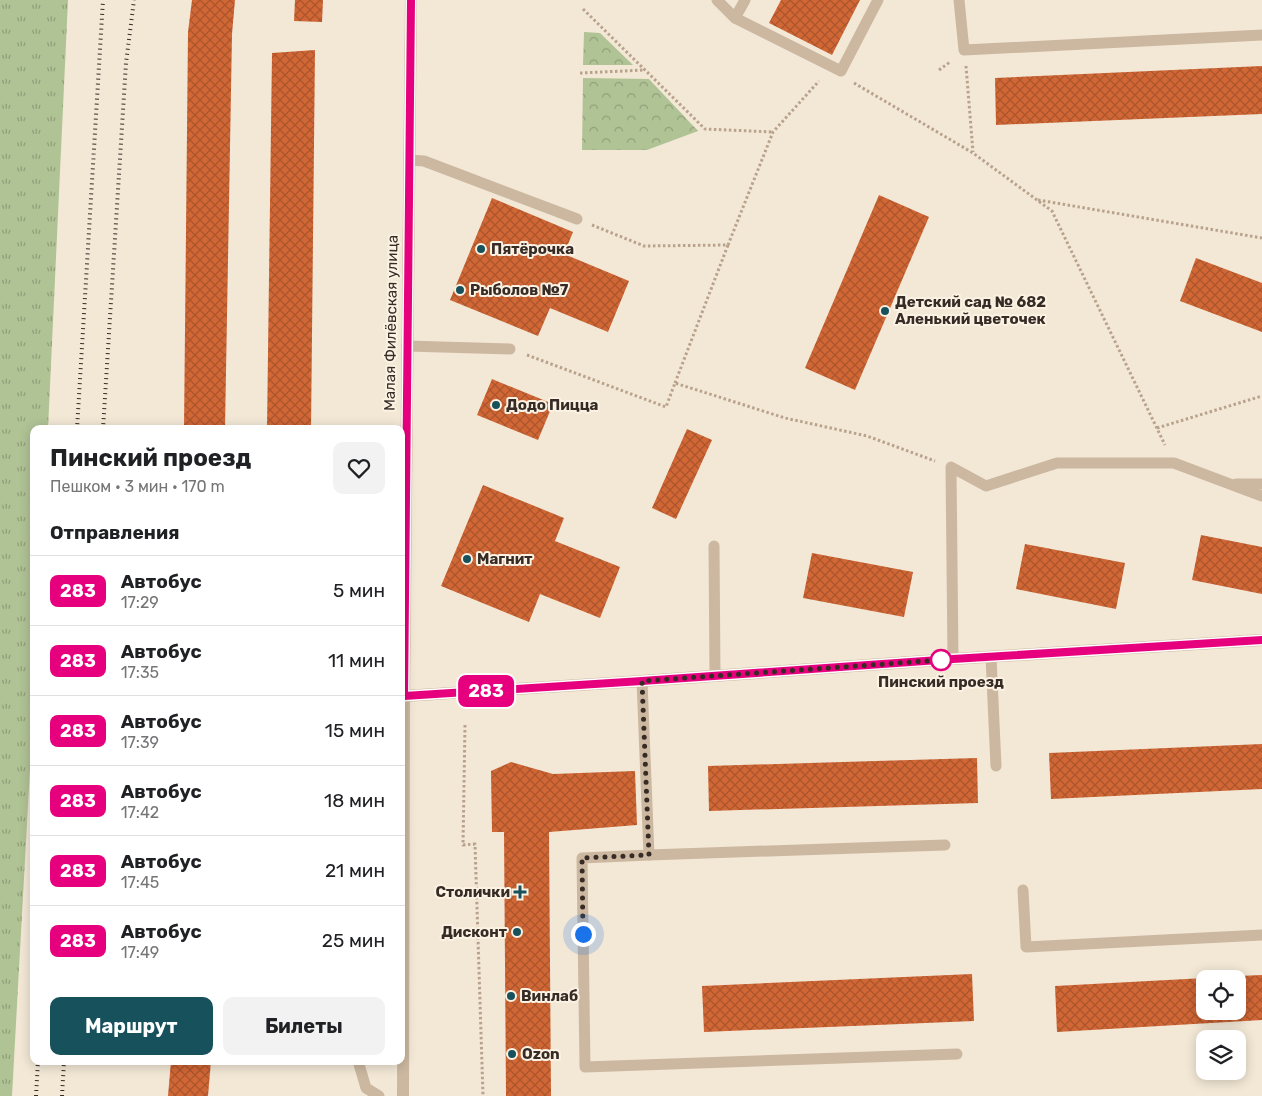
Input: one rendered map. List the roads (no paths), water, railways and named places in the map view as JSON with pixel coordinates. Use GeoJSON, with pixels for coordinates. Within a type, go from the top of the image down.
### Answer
{"type":"FeatureCollection","features":[{"type":"Feature","properties":{"kind":"street","name":"Малая Филёвская улица"},"geometry":{"type":"LineString","coordinates":[[405,579],[411,0]]}},
{"type":"Feature","properties":{"kind":"street"},"geometry":{"type":"LineString","coordinates":[[405,696],[1262,640]]}},
{"type":"Feature","properties":{"kind":"street","name":"Малая Филёвская улица"},"geometry":{"type":"LineString","coordinates":[[403,1065],[403,1096]]}},
{"type":"Feature","properties":{"kind":"lane"},"geometry":{"type":"LineString","coordinates":[[717,0],[736,18],[841,71],[878,0]]}},
{"type":"Feature","properties":{"kind":"lane"},"geometry":{"type":"LineString","coordinates":[[736,18],[745,0]]}},
{"type":"Feature","properties":{"kind":"lane"},"geometry":{"type":"LineString","coordinates":[[959,0],[964,50],[1262,35]]}},
{"type":"Feature","properties":{"kind":"lane"},"geometry":{"type":"LineString","coordinates":[[409,160],[424,161],[577,219]]}},
{"type":"Feature","properties":{"kind":"lane"},"geometry":{"type":"LineString","coordinates":[[407,346],[510,349]]}},
{"type":"Feature","properties":{"kind":"lane"},"geometry":{"type":"LineString","coordinates":[[953,659],[951,467],[986,486],[1057,463],[1174,464],[1262,496]]}},
{"type":"Feature","properties":{"kind":"lane"},"geometry":{"type":"LineString","coordinates":[[1228,484],[1262,484]]}},
{"type":"Feature","properties":{"kind":"lane"},"geometry":{"type":"LineString","coordinates":[[714,546],[714,676]]}},
{"type":"Feature","properties":{"kind":"lane"},"geometry":{"type":"LineString","coordinates":[[991,657],[996,766]]}},
{"type":"Feature","properties":{"kind":"lane"},"geometry":{"type":"LineString","coordinates":[[642,681],[649,855]]}},
{"type":"Feature","properties":{"kind":"lane"},"geometry":{"type":"LineString","coordinates":[[945,845],[582,858],[585,1068],[957,1054]]}},
{"type":"Feature","properties":{"kind":"lane"},"geometry":{"type":"LineString","coordinates":[[1023,890],[1026,947],[1262,935]]}},
{"type":"Feature","properties":{"kind":"lane"},"geometry":{"type":"LineString","coordinates":[[359,1065],[366,1088],[379,1096]]}},
{"type":"Feature","properties":{"kind":"railway"},"geometry":{"type":"LineString","coordinates":[[77,425],[103,0]]}},
{"type":"Feature","properties":{"kind":"railway"},"geometry":{"type":"LineString","coordinates":[[103,425],[126,63],[134,0]]}},
{"type":"Feature","properties":{"kind":"railway"},"geometry":{"type":"LineString","coordinates":[[36,1096],[38,1065]]}},
{"type":"Feature","properties":{"kind":"railway"},"geometry":{"type":"LineString","coordinates":[[62,1096],[64,1065]]}},
{"type":"Feature","properties":{"kind":"place","name":"Пятёрочка"},"geometry":{"type":"Point","coordinates":[481,249]}},
{"type":"Feature","properties":{"kind":"place","name":"Рыболов №7"},"geometry":{"type":"Point","coordinates":[460,290]}},
{"type":"Feature","properties":{"kind":"place","name":"Детский сад № 682 Аленький цветочек"},"geometry":{"type":"Point","coordinates":[885,311]}},
{"type":"Feature","properties":{"kind":"place","name":"Додо Пицца"},"geometry":{"type":"Point","coordinates":[496,405]}},
{"type":"Feature","properties":{"kind":"place","name":"Магнит"},"geometry":{"type":"Point","coordinates":[467,559]}},
{"type":"Feature","properties":{"kind":"place","name":"Пинский проезд"},"geometry":{"type":"Point","coordinates":[941,660]}},
{"type":"Feature","properties":{"kind":"place","name":"Столички"},"geometry":{"type":"Point","coordinates":[520,892]}},
{"type":"Feature","properties":{"kind":"place","name":"Дисконт"},"geometry":{"type":"Point","coordinates":[517,932]}},
{"type":"Feature","properties":{"kind":"place","name":"Винлаб"},"geometry":{"type":"Point","coordinates":[511,996]}},
{"type":"Feature","properties":{"kind":"place","name":"Ozon"},"geometry":{"type":"Point","coordinates":[512,1054]}}]}
